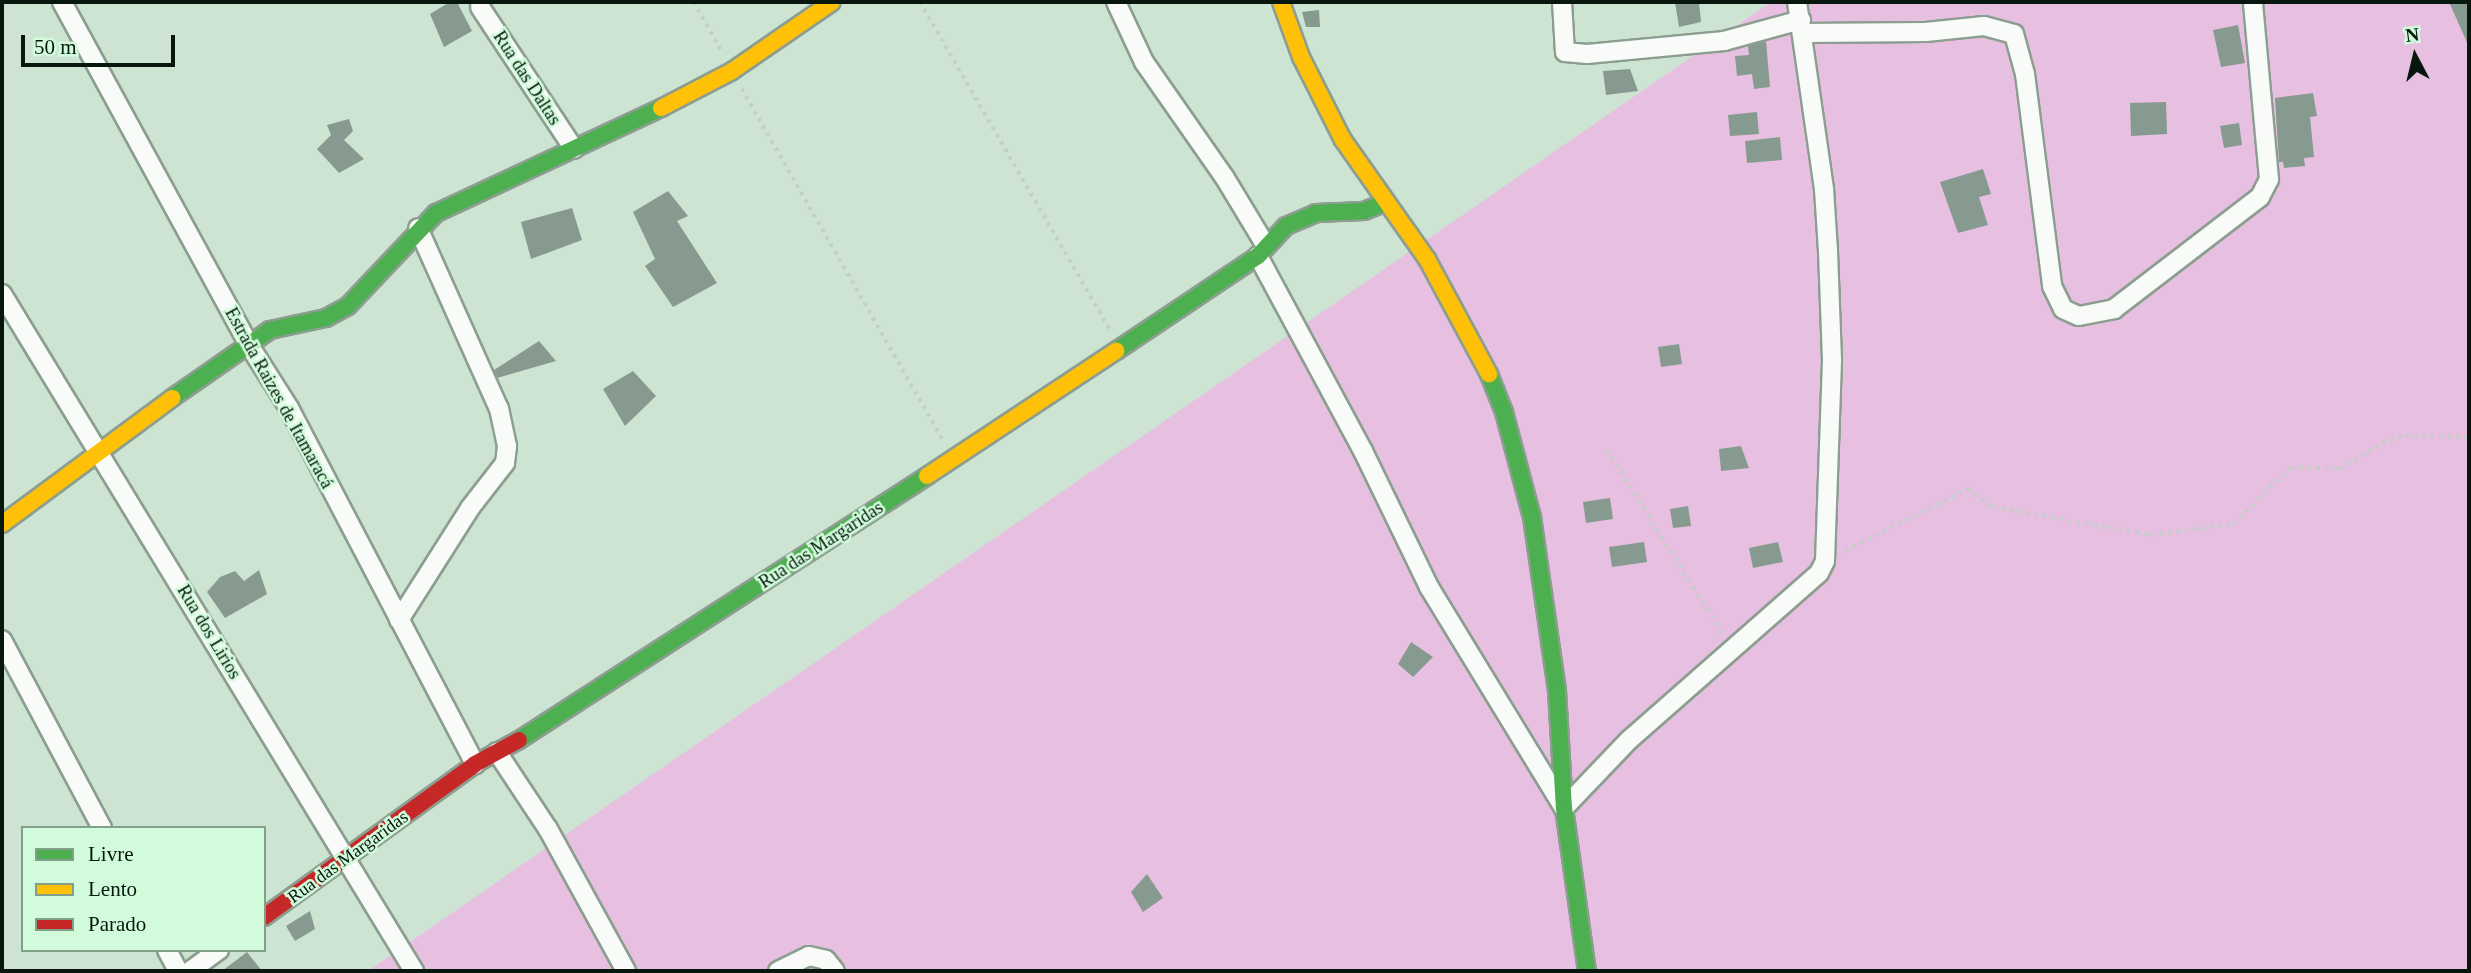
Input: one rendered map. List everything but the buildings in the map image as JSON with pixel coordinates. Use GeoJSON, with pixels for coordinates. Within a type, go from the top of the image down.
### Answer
{"type":"FeatureCollection","features":[{"type":"Feature","properties":{"kind":"street","name":"Estrada Raizes de Itamaracá"},"geometry":{"type":"LineString","coordinates":[[62,2],[247,342],[289,408],[475,764]]}},
{"type":"Feature","properties":{"kind":"street"},"geometry":{"type":"LineString","coordinates":[[2,524],[98,450],[247,342],[270,330],[326,318],[348,306],[418,228],[451,204],[574,149],[732,71],[832,2]]}},
{"type":"Feature","properties":{"kind":"street"},"geometry":{"type":"LineString","coordinates":[[1116,2],[1144,62],[1225,178],[1429,587],[1563,808]]}},
{"type":"Feature","properties":{"kind":"street"},"geometry":{"type":"LineString","coordinates":[[1281,2],[1321,99],[1365,176],[1427,259],[1493,383],[1517,458],[1532,517],[1558,691],[1563,808],[1587,971]]}},
{"type":"Feature","properties":{"kind":"street"},"geometry":{"type":"LineString","coordinates":[[1562,2],[1565,52],[1587,54],[1724,41],[1800,18],[1926,32],[1984,26],[2014,34],[2025,74],[2052,286],[2063,309],[2079,316],[2114,309],[2260,197],[2269,179],[2253,2]]}},
{"type":"Feature","properties":{"kind":"street","name":"Rua das Daltas"},"geometry":{"type":"LineString","coordinates":[[480,6],[574,149]]}},
{"type":"Feature","properties":{"kind":"street"},"geometry":{"type":"LineString","coordinates":[[1563,808],[1629,740],[1731,648],[1807,585],[1825,561],[1832,360],[1824,189],[1800,18]]}},
{"type":"Feature","properties":{"kind":"street","name":"Rua das Margaridas"},"geometry":{"type":"LineString","coordinates":[[266,916],[475,764],[560,715],[954,459],[1262,251],[1298,218],[1329,210],[1364,211],[1386,202]]}},
{"type":"Feature","properties":{"kind":"street"},"geometry":{"type":"LineString","coordinates":[[399,620],[470,508],[505,463],[507,446],[499,409],[418,228]]}},
{"type":"Feature","properties":{"kind":"street","name":"Rua dos Lirios"},"geometry":{"type":"LineString","coordinates":[[2,294],[414,971]]}},
{"type":"Feature","properties":{"kind":"street"},"geometry":{"type":"LineString","coordinates":[[2,640],[101,826]]}},
{"type":"Feature","properties":{"kind":"street"},"geometry":{"type":"LineString","coordinates":[[497,751],[548,829],[626,971]]}},
{"type":"Feature","properties":{"kind":"street"},"geometry":{"type":"LineString","coordinates":[[168,952],[178,971]]}},
{"type":"Feature","properties":{"kind":"street"},"geometry":{"type":"LineString","coordinates":[[190,971],[216,952]]}},
{"type":"Feature","properties":{"kind":"street"},"geometry":{"type":"LineString","coordinates":[[778,971],[809,956],[826,960],[835,971]]}},
{"type":"Feature","properties":{"kind":"path"},"geometry":{"type":"LineString","coordinates":[[694,2],[954,459]]}},
{"type":"Feature","properties":{"kind":"path"},"geometry":{"type":"LineString","coordinates":[[920,2],[1120,347]]}},
{"type":"Feature","properties":{"kind":"path"},"geometry":{"type":"LineString","coordinates":[[1825,561],[1968,489],[1993,507],[2151,535],[2233,524],[2291,467],[2339,469],[2382,443],[2405,436],[2469,437]]}},
{"type":"Feature","properties":{"kind":"path"},"geometry":{"type":"LineString","coordinates":[[1607,450],[1731,648]]}},
{"type":"Feature","properties":{"kind":"shaded area"},"geometry":{"type":"Polygon","coordinates":[[[1771,2],[2469,2],[2469,971],[368,971],[1771,2]]]}},
{"type":"Feature","properties":{"kind":"traffic: fast"},"geometry":{"type":"LineString","coordinates":[[172,398],[270,330],[326,318],[348,306],[436,213],[661,108]]}},
{"type":"Feature","properties":{"kind":"traffic: fast"},"geometry":{"type":"LineString","coordinates":[[1116,351],[1258,256],[1286,226],[1316,213],[1364,211],[1386,202]]}},
{"type":"Feature","properties":{"kind":"traffic: fast"},"geometry":{"type":"LineString","coordinates":[[1489,374],[1504,412],[1532,517],[1557,691],[1564,808],[1587,971]]}},
{"type":"Feature","properties":{"kind":"traffic: fast"},"geometry":{"type":"LineString","coordinates":[[519,740],[927,476]]}},
{"type":"Feature","properties":{"kind":"traffic: slow"},"geometry":{"type":"LineString","coordinates":[[661,108],[732,71],[832,2]]}},
{"type":"Feature","properties":{"kind":"traffic: slow"},"geometry":{"type":"LineString","coordinates":[[1281,2],[1301,57],[1343,140],[1427,259],[1489,374]]}},
{"type":"Feature","properties":{"kind":"traffic: slow"},"geometry":{"type":"LineString","coordinates":[[927,476],[1116,351]]}},
{"type":"Feature","properties":{"kind":"traffic: slow"},"geometry":{"type":"LineString","coordinates":[[2,524],[172,398]]}},
{"type":"Feature","properties":{"kind":"traffic: jam"},"geometry":{"type":"LineString","coordinates":[[266,916],[475,764],[519,740]]}}]}
